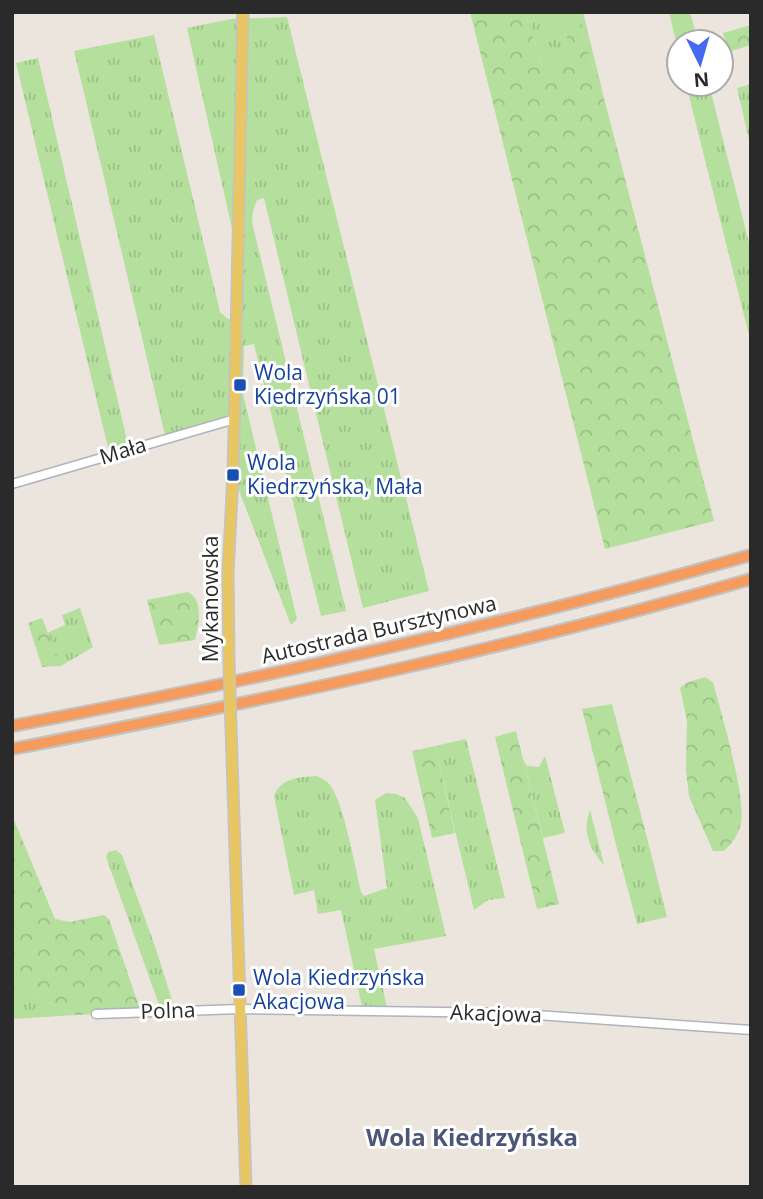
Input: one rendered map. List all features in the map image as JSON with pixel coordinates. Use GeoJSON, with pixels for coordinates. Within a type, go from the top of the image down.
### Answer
{"type":"FeatureCollection","features":[{"type":"Feature","properties":{"kind":"highway","name":"Autostrada Bursztynowa"},"geometry":{"type":"LineString","coordinates":[[12,726],[204,689],[425,640],[610,594],[751,555]]}},
{"type":"Feature","properties":{"kind":"highway","name":"Autostrada Bursztynowa"},"geometry":{"type":"LineString","coordinates":[[12,749],[410,667],[566,629],[751,579]]}},
{"type":"Feature","properties":{"kind":"main road","name":"Mykanowska"},"geometry":{"type":"LineString","coordinates":[[243,12],[235,419],[228,572],[246,1187]]}},
{"type":"Feature","properties":{"kind":"street","name":"Mała"},"geometry":{"type":"LineString","coordinates":[[12,484],[217,422],[235,419]]}},
{"type":"Feature","properties":{"kind":"street","name":"Polna"},"geometry":{"type":"LineString","coordinates":[[96,1014],[240,1009]]}},
{"type":"Feature","properties":{"kind":"street","name":"Akacjowa"},"geometry":{"type":"LineString","coordinates":[[240,1009],[507,1013],[751,1030]]}},
{"type":"Feature","properties":{"kind":"green space"},"geometry":{"type":"Polygon","coordinates":[[[470,12],[525,12],[543,68],[550,75],[562,65],[565,58],[567,34],[572,20],[579,24],[605,102],[714,521],[605,549],[470,12]]]}},
{"type":"Feature","properties":{"kind":"green space"},"geometry":{"type":"Polygon","coordinates":[[[525,12],[583,12],[605,102],[579,24],[569,25],[564,61],[556,72],[550,75],[543,68],[525,12]]]}},
{"type":"Feature","properties":{"kind":"green space"},"geometry":{"type":"Polygon","coordinates":[[[669,12],[690,12],[694,28],[673,28],[669,12]]]}},
{"type":"Feature","properties":{"kind":"green space"},"geometry":{"type":"Polygon","coordinates":[[[287,17],[429,591],[363,608],[264,198],[257,200],[252,222],[346,611],[321,616],[254,344],[244,346],[243,394],[297,619],[291,625],[233,475],[234,419],[166,439],[74,51],[154,35],[220,312],[228,319],[236,319],[238,255],[187,28],[231,19],[287,17]]]}},
{"type":"Feature","properties":{"kind":"green space"},"geometry":{"type":"Polygon","coordinates":[[[751,25],[751,45],[735,50],[735,30],[751,25]]]}},
{"type":"Feature","properties":{"kind":"green space"},"geometry":{"type":"Polygon","coordinates":[[[38,58],[129,449],[110,456],[16,63],[38,58]]]}},
{"type":"Feature","properties":{"kind":"green space"},"geometry":{"type":"Polygon","coordinates":[[[751,84],[751,143],[750,144],[737,88],[751,84]]]}},
{"type":"Feature","properties":{"kind":"green space"},"geometry":{"type":"Polygon","coordinates":[[[690,98],[713,98],[751,251],[751,343],[690,98]]]}},
{"type":"Feature","properties":{"kind":"green space"},"geometry":{"type":"Polygon","coordinates":[[[188,592],[198,607],[199,620],[195,640],[159,645],[147,600],[188,592]]]}},
{"type":"Feature","properties":{"kind":"green space"},"geometry":{"type":"Polygon","coordinates":[[[80,608],[93,647],[61,666],[47,633],[65,625],[62,615],[80,608]]]}},
{"type":"Feature","properties":{"kind":"green space"},"geometry":{"type":"Polygon","coordinates":[[[42,618],[61,666],[42,667],[28,623],[42,618]]]}},
{"type":"Feature","properties":{"kind":"green space"},"geometry":{"type":"Polygon","coordinates":[[[705,677],[713,682],[732,754],[742,810],[740,828],[724,851],[713,851],[689,796],[686,770],[687,720],[680,688],[686,683],[705,677]]]}},
{"type":"Feature","properties":{"kind":"green space"},"geometry":{"type":"Polygon","coordinates":[[[612,704],[645,830],[614,837],[582,709],[612,704]]]}},
{"type":"Feature","properties":{"kind":"green space"},"geometry":{"type":"Polygon","coordinates":[[[516,731],[559,904],[537,909],[495,737],[516,731]]]}},
{"type":"Feature","properties":{"kind":"green space"},"geometry":{"type":"Polygon","coordinates":[[[466,739],[505,898],[488,900],[474,910],[435,746],[466,739]]]}},
{"type":"Feature","properties":{"kind":"green space"},"geometry":{"type":"Polygon","coordinates":[[[435,746],[455,833],[432,838],[412,751],[435,746]]]}},
{"type":"Feature","properties":{"kind":"green space"},"geometry":{"type":"Polygon","coordinates":[[[545,756],[565,833],[543,838],[523,759],[527,766],[539,767],[545,756]]]}},
{"type":"Feature","properties":{"kind":"green space"},"geometry":{"type":"Polygon","coordinates":[[[316,776],[328,783],[340,806],[364,896],[387,888],[375,800],[386,793],[396,794],[405,798],[418,818],[446,936],[374,949],[388,1012],[363,1011],[341,910],[318,914],[314,890],[294,895],[274,796],[286,782],[316,776]]]}},
{"type":"Feature","properties":{"kind":"green space"},"geometry":{"type":"Polygon","coordinates":[[[590,810],[604,865],[594,853],[588,839],[590,810]]]}},
{"type":"Feature","properties":{"kind":"green space"},"geometry":{"type":"Polygon","coordinates":[[[12,815],[55,919],[70,922],[104,915],[109,919],[141,1012],[76,1015],[25,991],[12,974],[12,815]]]}},
{"type":"Feature","properties":{"kind":"green space"},"geometry":{"type":"Polygon","coordinates":[[[645,830],[667,917],[637,924],[614,837],[645,830]]]}},
{"type":"Feature","properties":{"kind":"green space"},"geometry":{"type":"Polygon","coordinates":[[[116,850],[122,855],[175,1010],[161,1010],[106,857],[108,852],[116,850]]]}},
{"type":"Feature","properties":{"kind":"green space"},"geometry":{"type":"Polygon","coordinates":[[[12,974],[25,991],[76,1015],[13,1019],[12,974]]]}},
{"type":"Feature","properties":{"kind":"place","name":"Wola Kiedrzyńska 01"},"geometry":{"type":"Point","coordinates":[240,385]}},
{"type":"Feature","properties":{"kind":"place","name":"Wola Kiedrzyńska, Mała"},"geometry":{"type":"Point","coordinates":[233,475]}},
{"type":"Feature","properties":{"kind":"place","name":"Wola Kiedrzyńska Akacjowa"},"geometry":{"type":"Point","coordinates":[239,990]}},
{"type":"Feature","properties":{"kind":"district","name":"Wola Kiedrzyńska"},"geometry":{"type":"Point","coordinates":[472,1138]}}]}
